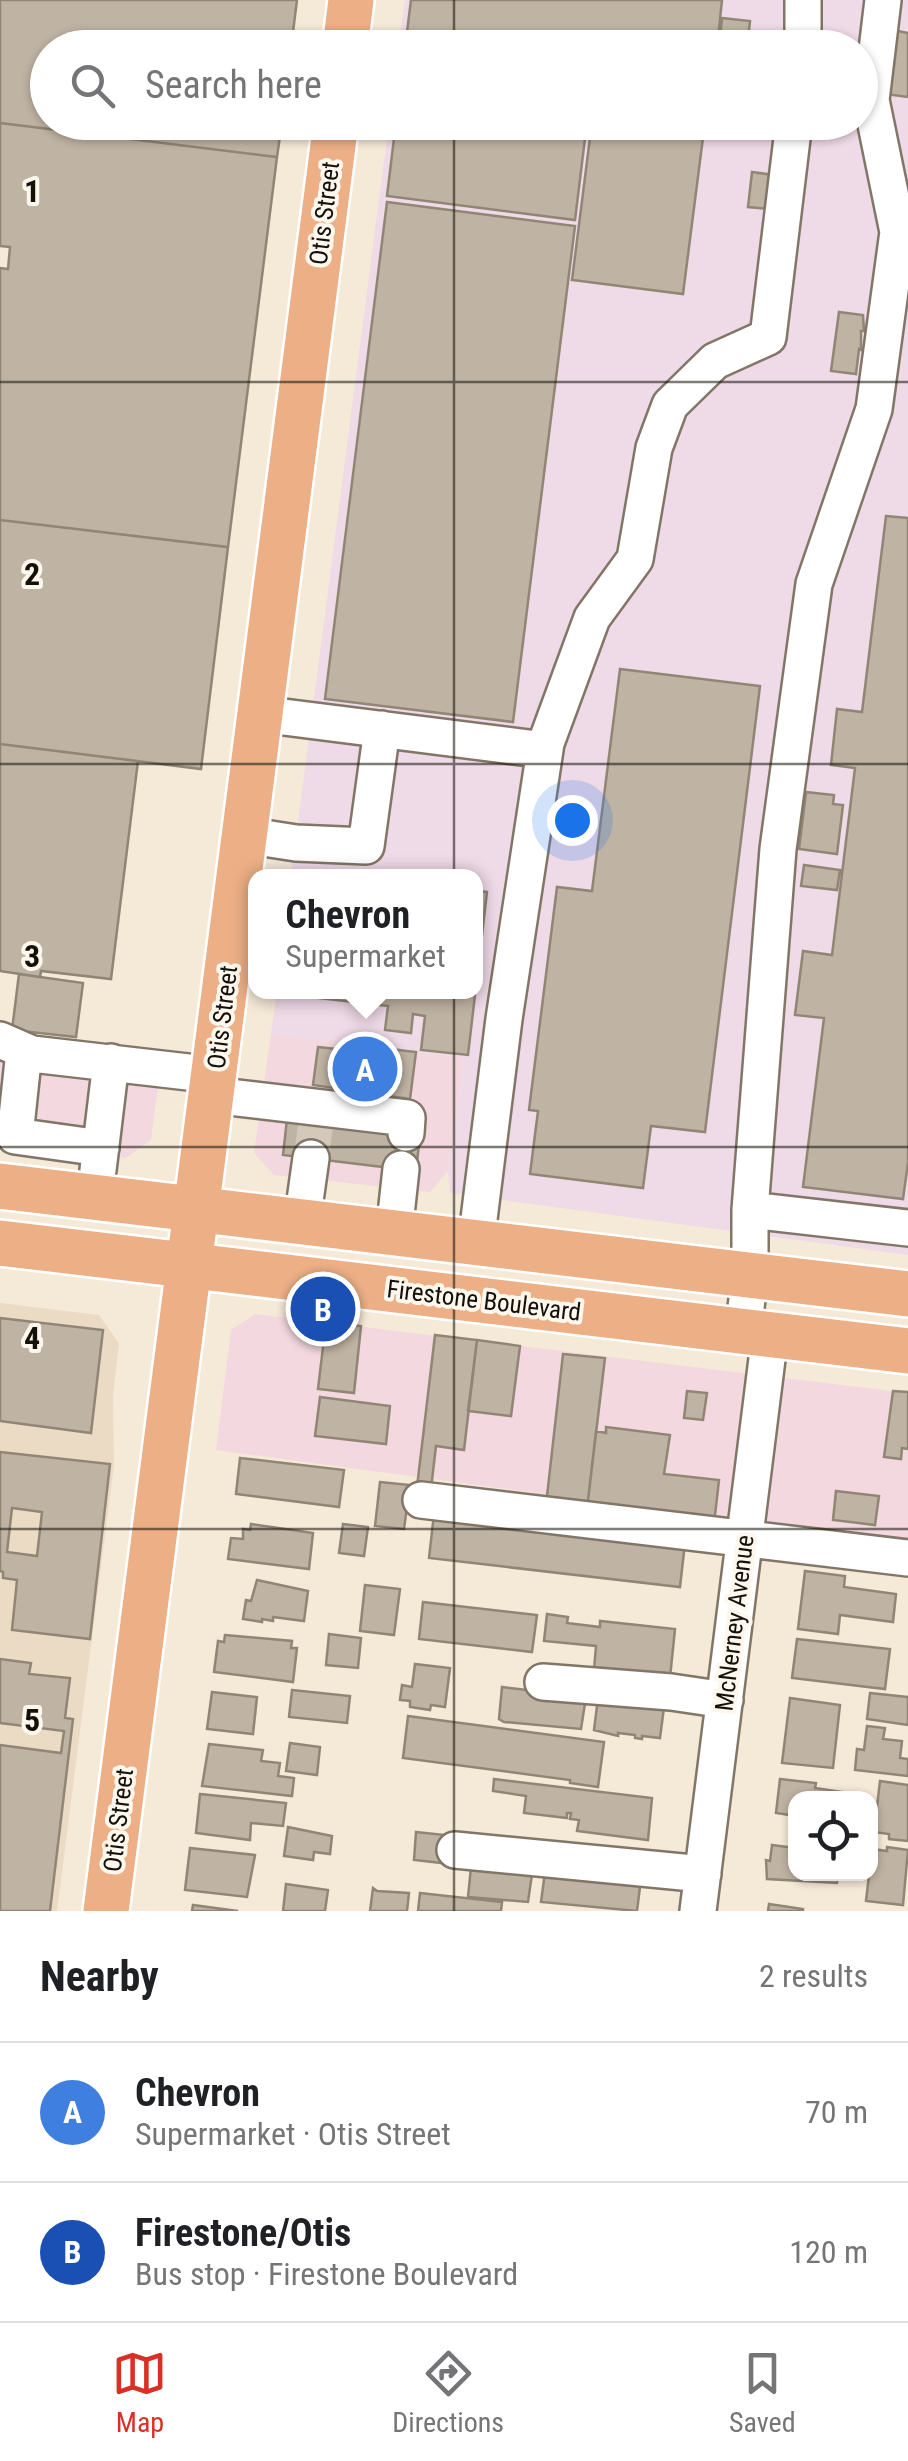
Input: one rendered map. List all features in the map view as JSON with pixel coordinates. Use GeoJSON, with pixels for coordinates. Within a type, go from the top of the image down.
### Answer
{"type":"FeatureCollection","features":[{"type":"Feature","properties":{"kind":"main road"},"geometry":{"type":"LineString","coordinates":[[347,30],[351,0]]}},
{"type":"Feature","properties":{"kind":"main road","name":"Otis Street"},"geometry":{"type":"LineString","coordinates":[[106,1911],[334,140]]}},
{"type":"Feature","properties":{"kind":"main road"},"geometry":{"type":"LineString","coordinates":[[0,1186],[908,1294]]}},
{"type":"Feature","properties":{"kind":"main road","name":"Firestone Boulevard"},"geometry":{"type":"LineString","coordinates":[[0,1243],[908,1351]]}},
{"type":"Feature","properties":{"kind":"street"},"geometry":{"type":"LineString","coordinates":[[803,0],[803,30]]}},
{"type":"Feature","properties":{"kind":"street","name":"McNerney Avenue"},"geometry":{"type":"LineString","coordinates":[[878,42],[883,0]]}},
{"type":"Feature","properties":{"kind":"street","name":"McNerney Avenue"},"geometry":{"type":"LineString","coordinates":[[698,1911],[745,1539],[756,1333],[750,1276],[750,1210],[778,849],[814,584],[874,409],[898,232],[878,134]]}},
{"type":"Feature","properties":{"kind":"street"},"geometry":{"type":"LineString","coordinates":[[476,1243],[504,1019],[545,750],[592,618],[634,558],[654,448],[670,405],[715,361],[768,337],[792,140]]}},
{"type":"Feature","properties":{"kind":"street"},"geometry":{"type":"LineString","coordinates":[[260,714],[545,750]]}},
{"type":"Feature","properties":{"kind":"street"},"geometry":{"type":"LineString","coordinates":[[245,835],[296,843],[366,846],[382,730]]}},
{"type":"Feature","properties":{"kind":"street"},"geometry":{"type":"LineString","coordinates":[[101,1148],[16,1136],[11,1057],[213,1085],[317,1115],[408,1118],[406,1133]]}},
{"type":"Feature","properties":{"kind":"street"},"geometry":{"type":"LineString","coordinates":[[95,1198],[110,1070]]}},
{"type":"Feature","properties":{"kind":"street"},"geometry":{"type":"LineString","coordinates":[[302,1222],[311,1158]]}},
{"type":"Feature","properties":{"kind":"street"},"geometry":{"type":"LineString","coordinates":[[394,1233],[402,1169]]}},
{"type":"Feature","properties":{"kind":"street"},"geometry":{"type":"LineString","coordinates":[[750,1210],[908,1228]]}},
{"type":"Feature","properties":{"kind":"street"},"geometry":{"type":"LineString","coordinates":[[421,1500],[908,1558]]}},
{"type":"Feature","properties":{"kind":"street"},"geometry":{"type":"LineString","coordinates":[[544,1682],[724,1700]]}},
{"type":"Feature","properties":{"kind":"street"},"geometry":{"type":"LineString","coordinates":[[455,1850],[703,1874]]}},
{"type":"Feature","properties":{"kind":"shaded area"},"geometry":{"type":"Polygon","coordinates":[[[405,0],[908,0],[908,1255],[450,1193],[448,1171],[464,1058],[271,1034],[276,999],[483,999],[483,869],[292,869],[387,140],[878,140],[878,30],[401,30],[405,0]]]}},
{"type":"Feature","properties":{"kind":"shaded area"},"geometry":{"type":"Polygon","coordinates":[[[0,1033],[163,1050],[151,1140],[126,1158],[0,1145],[0,1033]]]}},
{"type":"Feature","properties":{"kind":"shaded area"},"geometry":{"type":"Polygon","coordinates":[[[271,1034],[464,1058],[448,1171],[430,1192],[274,1175],[254,1153],[271,1034]]]}},
{"type":"Feature","properties":{"kind":"shaded area"},"geometry":{"type":"Polygon","coordinates":[[[0,1303],[99,1315],[119,1343],[113,1396],[114,1465],[57,1911],[0,1911],[0,1303]]]}},
{"type":"Feature","properties":{"kind":"shaded area"},"geometry":{"type":"Polygon","coordinates":[[[255,1314],[908,1393],[908,1543],[216,1450],[231,1330],[255,1314]]]}},
{"type":"Feature","properties":{"kind":"building"},"geometry":{"type":"Polygon","coordinates":[[[0,0],[297,0],[293,30],[30,30],[30,127],[0,123],[0,0]]]}},
{"type":"Feature","properties":{"kind":"building"},"geometry":{"type":"Polygon","coordinates":[[[411,0],[722,0],[719,30],[407,30],[411,0]]]}},
{"type":"Feature","properties":{"kind":"building"},"geometry":{"type":"Polygon","coordinates":[[[722,18],[750,21],[749,30],[721,30],[722,18]]]}},
{"type":"Feature","properties":{"kind":"building"},"geometry":{"type":"Polygon","coordinates":[[[893,30],[908,33],[908,97],[885,94],[893,30]]]}},
{"type":"Feature","properties":{"kind":"building"},"geometry":{"type":"Polygon","coordinates":[[[0,123],[30,127],[30,140],[138,140],[277,157],[228,547],[0,520],[0,268],[8,269],[10,247],[0,246],[0,123]]]}},
{"type":"Feature","properties":{"kind":"building"},"geometry":{"type":"Polygon","coordinates":[[[138,140],[279,140],[277,157],[138,140]]]}},
{"type":"Feature","properties":{"kind":"building"},"geometry":{"type":"Polygon","coordinates":[[[394,140],[585,140],[575,220],[387,196],[394,140]]]}},
{"type":"Feature","properties":{"kind":"building"},"geometry":{"type":"Polygon","coordinates":[[[590,140],[703,140],[683,294],[572,280],[590,140]]]}},
{"type":"Feature","properties":{"kind":"building"},"geometry":{"type":"Polygon","coordinates":[[[752,172],[774,175],[770,209],[748,207],[752,172]]]}},
{"type":"Feature","properties":{"kind":"building"},"geometry":{"type":"Polygon","coordinates":[[[387,202],[575,226],[513,722],[325,699],[387,202]]]}},
{"type":"Feature","properties":{"kind":"building"},"geometry":{"type":"Polygon","coordinates":[[[839,312],[863,315],[856,374],[831,371],[839,312]]]}},
{"type":"Feature","properties":{"kind":"building"},"geometry":{"type":"Polygon","coordinates":[[[886,516],[908,518],[908,1163],[903,1199],[803,1187],[824,1018],[795,1015],[803,951],[832,955],[855,768],[831,765],[837,709],[862,712],[886,516]]]}},
{"type":"Feature","properties":{"kind":"building"},"geometry":{"type":"Polygon","coordinates":[[[0,520],[228,547],[201,769],[0,744],[0,520]]]}},
{"type":"Feature","properties":{"kind":"building"},"geometry":{"type":"Polygon","coordinates":[[[620,669],[760,686],[705,1132],[651,1126],[643,1188],[530,1174],[538,1111],[529,1110],[557,887],[592,891],[620,669]]]}},
{"type":"Feature","properties":{"kind":"building"},"geometry":{"type":"Polygon","coordinates":[[[0,744],[138,761],[111,979],[41,971],[40,977],[0,971],[0,744]]]}},
{"type":"Feature","properties":{"kind":"building"},"geometry":{"type":"Polygon","coordinates":[[[806,792],[834,795],[833,804],[843,805],[837,854],[799,849],[806,792]]]}},
{"type":"Feature","properties":{"kind":"building"},"geometry":{"type":"Polygon","coordinates":[[[804,865],[840,870],[837,890],[801,886],[804,865]]]}},
{"type":"Feature","properties":{"kind":"building"},"geometry":{"type":"Polygon","coordinates":[[[483,892],[487,892],[483,926],[483,892]]]}},
{"type":"Feature","properties":{"kind":"building"},"geometry":{"type":"Polygon","coordinates":[[[19,974],[83,983],[76,1037],[12,1030],[19,974]]]}},
{"type":"Feature","properties":{"kind":"building"},"geometry":{"type":"Polygon","coordinates":[[[327,999],[475,999],[468,1055],[421,1050],[425,1016],[413,1014],[411,1033],[385,1030],[388,1006],[327,999]]]}},
{"type":"Feature","properties":{"kind":"building"},"geometry":{"type":"Polygon","coordinates":[[[318,1047],[374,1053],[373,1047],[416,1052],[410,1099],[313,1085],[318,1047]]]}},
{"type":"Feature","properties":{"kind":"building"},"geometry":{"type":"Polygon","coordinates":[[[287,1119],[420,1135],[416,1171],[283,1155],[287,1119]]]}},
{"type":"Feature","properties":{"kind":"building"},"geometry":{"type":"Polygon","coordinates":[[[0,1318],[103,1330],[91,1433],[0,1421],[0,1318]]]}},
{"type":"Feature","properties":{"kind":"building"},"geometry":{"type":"Polygon","coordinates":[[[326,1322],[361,1326],[354,1393],[318,1389],[326,1322]]]}},
{"type":"Feature","properties":{"kind":"building"},"geometry":{"type":"Polygon","coordinates":[[[435,1335],[477,1340],[464,1450],[436,1446],[431,1489],[417,1487],[435,1335]]]}},
{"type":"Feature","properties":{"kind":"building"},"geometry":{"type":"Polygon","coordinates":[[[477,1340],[520,1346],[511,1416],[468,1411],[477,1340]]]}},
{"type":"Feature","properties":{"kind":"building"},"geometry":{"type":"Polygon","coordinates":[[[563,1354],[605,1358],[587,1509],[546,1505],[563,1354]]]}},
{"type":"Feature","properties":{"kind":"building"},"geometry":{"type":"Polygon","coordinates":[[[687,1391],[707,1393],[703,1420],[684,1418],[687,1391]]]}},
{"type":"Feature","properties":{"kind":"building"},"geometry":{"type":"Polygon","coordinates":[[[893,1391],[908,1392],[908,1449],[902,1448],[901,1459],[884,1457],[893,1391]]]}},
{"type":"Feature","properties":{"kind":"building"},"geometry":{"type":"Polygon","coordinates":[[[320,1397],[390,1406],[386,1444],[315,1436],[320,1397]]]}},
{"type":"Feature","properties":{"kind":"building"},"geometry":{"type":"Polygon","coordinates":[[[606,1427],[670,1435],[664,1474],[719,1480],[714,1524],[587,1509],[596,1431],[606,1433],[606,1427]]]}},
{"type":"Feature","properties":{"kind":"building"},"geometry":{"type":"Polygon","coordinates":[[[0,1452],[110,1464],[90,1639],[12,1630],[17,1580],[3,1578],[0,1452]],[[12,1508],[7,1552],[37,1556],[42,1512],[12,1508]]]}},
{"type":"Feature","properties":{"kind":"building"},"geometry":{"type":"Polygon","coordinates":[[[240,1458],[344,1470],[339,1507],[236,1494],[240,1458]]]}},
{"type":"Feature","properties":{"kind":"building"},"geometry":{"type":"Polygon","coordinates":[[[380,1482],[410,1485],[404,1529],[375,1526],[380,1482]]]}},
{"type":"Feature","properties":{"kind":"building"},"geometry":{"type":"Polygon","coordinates":[[[836,1491],[879,1496],[875,1525],[833,1520],[836,1491]]]}},
{"type":"Feature","properties":{"kind":"building"},"geometry":{"type":"Polygon","coordinates":[[[434,1514],[685,1543],[680,1587],[429,1558],[434,1514]]]}},
{"type":"Feature","properties":{"kind":"building"},"geometry":{"type":"Polygon","coordinates":[[[251,1524],[313,1533],[309,1569],[228,1559],[231,1538],[243,1539],[243,1529],[250,1530],[251,1524]]]}},
{"type":"Feature","properties":{"kind":"building"},"geometry":{"type":"Polygon","coordinates":[[[343,1524],[368,1527],[364,1556],[339,1553],[343,1524]]]}},
{"type":"Feature","properties":{"kind":"building"},"geometry":{"type":"Polygon","coordinates":[[[805,1571],[845,1576],[844,1587],[896,1594],[893,1622],[840,1615],[838,1634],[798,1629],[805,1571]]]}},
{"type":"Feature","properties":{"kind":"building"},"geometry":{"type":"Polygon","coordinates":[[[257,1580],[308,1591],[304,1621],[243,1619],[246,1600],[251,1601],[257,1580]]]}},
{"type":"Feature","properties":{"kind":"building"},"geometry":{"type":"Polygon","coordinates":[[[365,1585],[400,1589],[394,1635],[360,1631],[365,1585]]]}},
{"type":"Feature","properties":{"kind":"building"},"geometry":{"type":"Polygon","coordinates":[[[423,1602],[537,1615],[532,1652],[419,1639],[423,1602]]]}},
{"type":"Feature","properties":{"kind":"building"},"geometry":{"type":"Polygon","coordinates":[[[547,1614],[568,1617],[567,1623],[600,1627],[600,1621],[675,1629],[670,1678],[594,1670],[596,1646],[544,1641],[547,1614]]]}},
{"type":"Feature","properties":{"kind":"building"},"geometry":{"type":"Polygon","coordinates":[[[329,1634],[361,1638],[358,1668],[326,1665],[329,1634]]]}},
{"type":"Feature","properties":{"kind":"building"},"geometry":{"type":"Polygon","coordinates":[[[225,1635],[292,1641],[291,1648],[297,1648],[293,1682],[214,1672],[218,1641],[224,1642],[225,1635]]]}},
{"type":"Feature","properties":{"kind":"building"},"geometry":{"type":"Polygon","coordinates":[[[797,1639],[890,1649],[885,1689],[792,1678],[797,1639]]]}},
{"type":"Feature","properties":{"kind":"building"},"geometry":{"type":"Polygon","coordinates":[[[0,1659],[31,1663],[29,1674],[70,1678],[65,1718],[73,1719],[50,1911],[0,1911],[0,1745],[61,1753],[64,1731],[0,1723],[0,1659]]]}},
{"type":"Feature","properties":{"kind":"building"},"geometry":{"type":"Polygon","coordinates":[[[415,1664],[450,1668],[445,1707],[410,1707],[410,1701],[400,1700],[402,1685],[412,1687],[415,1664]]]}},
{"type":"Feature","properties":{"kind":"building"},"geometry":{"type":"Polygon","coordinates":[[[502,1687],[586,1697],[581,1729],[504,1722],[499,1719],[502,1687]]]}},
{"type":"Feature","properties":{"kind":"building"},"geometry":{"type":"Polygon","coordinates":[[[292,1690],[350,1696],[347,1723],[289,1717],[292,1690]]]}},
{"type":"Feature","properties":{"kind":"building"},"geometry":{"type":"Polygon","coordinates":[[[212,1692],[257,1697],[253,1734],[207,1729],[212,1692]]]}},
{"type":"Feature","properties":{"kind":"building"},"geometry":{"type":"Polygon","coordinates":[[[870,1693],[908,1697],[908,1725],[867,1719],[870,1693]]]}},
{"type":"Feature","properties":{"kind":"building"},"geometry":{"type":"Polygon","coordinates":[[[598,1698],[664,1707],[660,1738],[642,1739],[594,1730],[598,1698]]]}},
{"type":"Feature","properties":{"kind":"building"},"geometry":{"type":"Polygon","coordinates":[[[790,1698],[840,1705],[833,1768],[782,1763],[790,1698]]]}},
{"type":"Feature","properties":{"kind":"building"},"geometry":{"type":"Polygon","coordinates":[[[408,1716],[604,1742],[598,1787],[403,1758],[408,1716]]]}},
{"type":"Feature","properties":{"kind":"building"},"geometry":{"type":"Polygon","coordinates":[[[867,1726],[885,1728],[883,1739],[902,1741],[900,1758],[908,1759],[908,1776],[855,1770],[857,1749],[864,1750],[867,1726]]]}},
{"type":"Feature","properties":{"kind":"building"},"geometry":{"type":"Polygon","coordinates":[[[290,1743],[320,1747],[317,1775],[286,1771],[290,1743]]]}},
{"type":"Feature","properties":{"kind":"building"},"geometry":{"type":"Polygon","coordinates":[[[209,1744],[263,1750],[261,1761],[280,1763],[278,1776],[294,1778],[292,1796],[202,1786],[209,1744]]]}},
{"type":"Feature","properties":{"kind":"building"},"geometry":{"type":"Polygon","coordinates":[[[494,1779],[652,1798],[648,1840],[577,1831],[579,1820],[570,1819],[571,1813],[567,1813],[567,1818],[524,1813],[526,1796],[493,1791],[494,1779]]]}},
{"type":"Feature","properties":{"kind":"building"},"geometry":{"type":"Polygon","coordinates":[[[780,1779],[816,1783],[815,1788],[835,1791],[788,1791],[788,1815],[776,1813],[780,1779]]]}},
{"type":"Feature","properties":{"kind":"building"},"geometry":{"type":"Polygon","coordinates":[[[880,1781],[908,1785],[908,1841],[889,1839],[889,1834],[878,1833],[880,1781]]]}},
{"type":"Feature","properties":{"kind":"building"},"geometry":{"type":"Polygon","coordinates":[[[200,1794],[286,1803],[283,1826],[251,1823],[250,1840],[196,1833],[200,1794]]]}},
{"type":"Feature","properties":{"kind":"building"},"geometry":{"type":"Polygon","coordinates":[[[288,1827],[332,1836],[330,1854],[314,1852],[313,1860],[284,1856],[288,1827]]]}},
{"type":"Feature","properties":{"kind":"building"},"geometry":{"type":"Polygon","coordinates":[[[416,1832],[445,1835],[442,1863],[414,1860],[416,1832]]]}},
{"type":"Feature","properties":{"kind":"building"},"geometry":{"type":"Polygon","coordinates":[[[772,1845],[788,1847],[788,1880],[767,1879],[766,1860],[770,1861],[772,1845]]]}},
{"type":"Feature","properties":{"kind":"building"},"geometry":{"type":"Polygon","coordinates":[[[887,1847],[908,1850],[903,1905],[866,1901],[868,1881],[878,1881],[878,1850],[887,1851],[887,1847]]]}},
{"type":"Feature","properties":{"kind":"building"},"geometry":{"type":"Polygon","coordinates":[[[190,1848],[255,1855],[247,1897],[185,1890],[190,1848]]]}},
{"type":"Feature","properties":{"kind":"building"},"geometry":{"type":"Polygon","coordinates":[[[471,1867],[532,1874],[528,1902],[468,1897],[471,1867]]]}},
{"type":"Feature","properties":{"kind":"building"},"geometry":{"type":"Polygon","coordinates":[[[545,1872],[641,1879],[637,1911],[541,1902],[545,1872]]]}},
{"type":"Feature","properties":{"kind":"building"},"geometry":{"type":"Polygon","coordinates":[[[286,1884],[328,1890],[325,1911],[283,1911],[286,1884]]]}},
{"type":"Feature","properties":{"kind":"building"},"geometry":{"type":"Polygon","coordinates":[[[373,1888],[409,1893],[407,1911],[370,1911],[373,1888]]]}},
{"type":"Feature","properties":{"kind":"building"},"geometry":{"type":"Polygon","coordinates":[[[420,1893],[502,1902],[501,1911],[418,1911],[420,1893]]]}},
{"type":"Feature","properties":{"kind":"building"},"geometry":{"type":"Polygon","coordinates":[[[769,1904],[803,1909],[803,1911],[768,1911],[769,1904]]]}},
{"type":"Feature","properties":{"kind":"building"},"geometry":{"type":"Polygon","coordinates":[[[193,1905],[238,1911],[192,1911],[193,1905]]]}},
{"type":"Feature","properties":{"kind":"tunnel"},"geometry":{"type":"LineString","coordinates":[[311,1158],[316,1123]]}},
{"type":"Feature","properties":{"kind":"place","name":"Chevron"},"geometry":{"type":"Point","coordinates":[365,1069]}},
{"type":"Feature","properties":{"kind":"place","name":"Firestone/Otis"},"geometry":{"type":"Point","coordinates":[323,1309]}}]}
